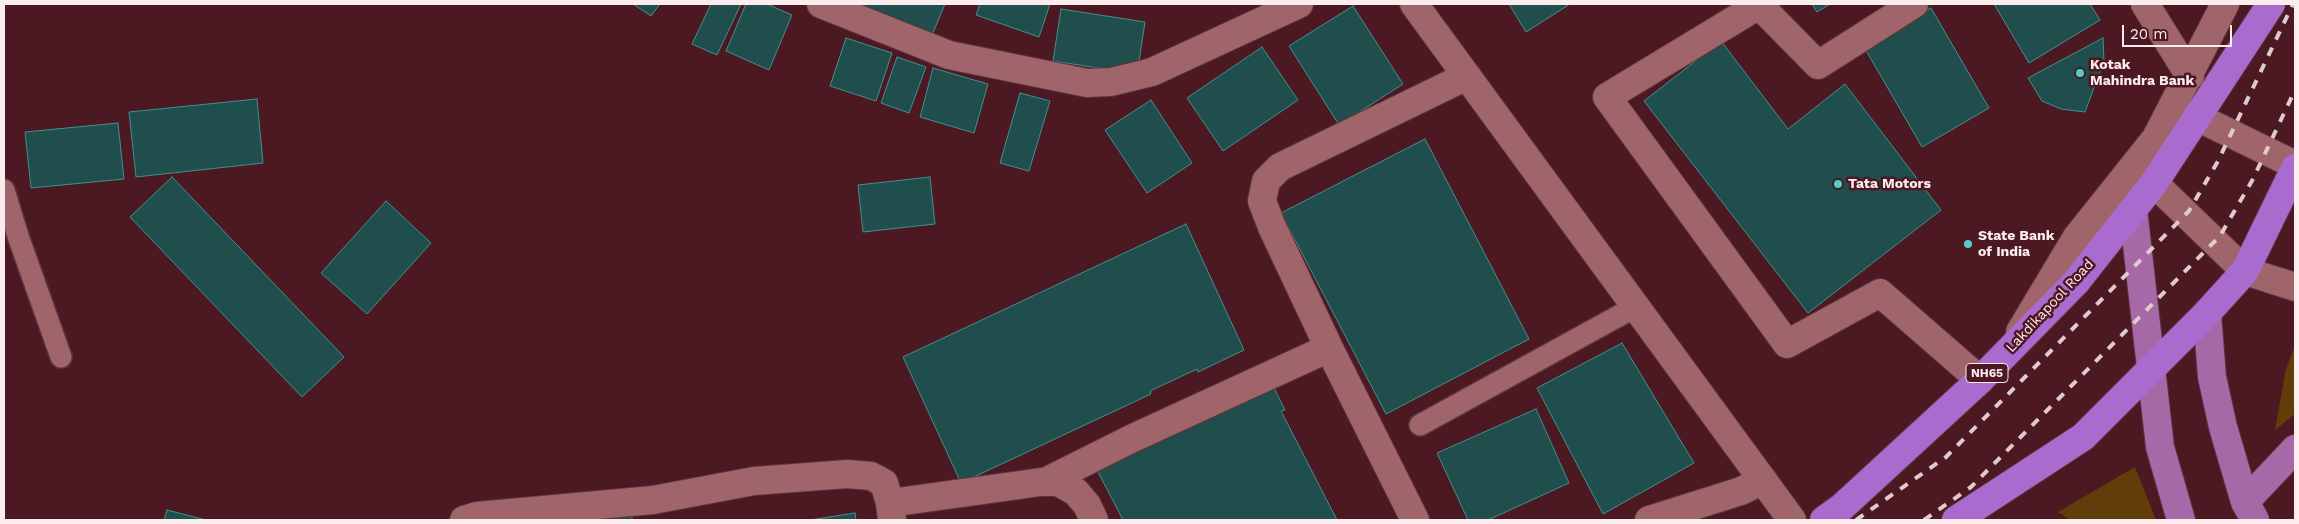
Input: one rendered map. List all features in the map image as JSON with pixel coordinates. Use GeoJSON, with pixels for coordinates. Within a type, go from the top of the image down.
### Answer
{"type":"FeatureCollection","features":[{"type":"Feature","properties":{"kind":"highway","name":"NH65"},"geometry":{"type":"LineString","coordinates":[[2154,183],[2271,4]]}},
{"type":"Feature","properties":{"kind":"highway"},"geometry":{"type":"LineString","coordinates":[[1956,520],[2083,437],[2207,313],[2245,271],[2295,167]]}},
{"type":"Feature","properties":{"kind":"highway","name":"Lakdikapool Road"},"geometry":{"type":"LineString","coordinates":[[1824,520],[1842,507],[1980,380],[2076,282],[2154,183]]}},
{"type":"Feature","properties":{"kind":"main road"},"geometry":{"type":"LineString","coordinates":[[2133,209],[2160,447],[2180,520]]}},
{"type":"Feature","properties":{"kind":"main road"},"geometry":{"type":"LineString","coordinates":[[2207,313],[2212,377],[2223,427],[2250,511]]}},
{"type":"Feature","properties":{"kind":"main road"},"geometry":{"type":"LineString","coordinates":[[2250,511],[2295,449]]}},
{"type":"Feature","properties":{"kind":"street"},"geometry":{"type":"LineString","coordinates":[[821,4],[949,54],[1087,83],[1111,82],[1152,72],[1299,4]]}},
{"type":"Feature","properties":{"kind":"street"},"geometry":{"type":"LineString","coordinates":[[1414,4],[1792,520]]}},
{"type":"Feature","properties":{"kind":"street"},"geometry":{"type":"LineString","coordinates":[[1914,4],[1818,65],[1759,5],[1607,97],[1787,344],[1880,293],[1980,380]]}},
{"type":"Feature","properties":{"kind":"street"},"geometry":{"type":"LineString","coordinates":[[2144,4],[2190,76]]}},
{"type":"Feature","properties":{"kind":"street"},"geometry":{"type":"LineString","coordinates":[[2008,351],[2076,237],[2156,138],[2190,76],[2225,4]]}},
{"type":"Feature","properties":{"kind":"street"},"geometry":{"type":"LineString","coordinates":[[1415,520],[1329,348],[1272,227],[1262,201],[1266,181],[1280,167],[1467,76]]}},
{"type":"Feature","properties":{"kind":"street"},"geometry":{"type":"LineString","coordinates":[[2197,117],[2295,167]]}},
{"type":"Feature","properties":{"kind":"street"},"geometry":{"type":"LineString","coordinates":[[2154,183],[2245,271],[2295,287]]}},
{"type":"Feature","properties":{"kind":"street"},"geometry":{"type":"LineString","coordinates":[[1045,482],[1133,438],[1329,348]]}},
{"type":"Feature","properties":{"kind":"street"},"geometry":{"type":"LineString","coordinates":[[464,520],[477,516],[653,500],[754,481],[846,474],[871,476],[884,483],[891,512],[1045,482],[1058,482],[1076,492],[1087,505],[1094,520]]}},
{"type":"Feature","properties":{"kind":"street"},"geometry":{"type":"LineString","coordinates":[[1649,520],[1741,491],[1763,480]]}},
{"type":"Feature","properties":{"kind":"lane"},"geometry":{"type":"LineString","coordinates":[[4,190],[18,236],[61,356]]}},
{"type":"Feature","properties":{"kind":"lane"},"geometry":{"type":"LineString","coordinates":[[1420,424],[1635,306]]}},
{"type":"Feature","properties":{"kind":"shaded area"},"geometry":{"type":"Polygon","coordinates":[[[2295,346],[2295,414],[2275,430],[2286,369],[2295,346]]]}},
{"type":"Feature","properties":{"kind":"shaded area"},"geometry":{"type":"Polygon","coordinates":[[[2135,467],[2156,520],[2070,520],[2058,512],[2135,467]]]}},
{"type":"Feature","properties":{"kind":"building"},"geometry":{"type":"Polygon","coordinates":[[[633,4],[660,4],[651,16],[633,4]]]}},
{"type":"Feature","properties":{"kind":"building"},"geometry":{"type":"Polygon","coordinates":[[[711,4],[741,4],[717,55],[692,44],[711,4]]]}},
{"type":"Feature","properties":{"kind":"building"},"geometry":{"type":"Polygon","coordinates":[[[746,4],[767,4],[792,15],[769,70],[726,51],[746,4]]]}},
{"type":"Feature","properties":{"kind":"building"},"geometry":{"type":"Polygon","coordinates":[[[845,4],[945,4],[932,35],[845,4]]]}},
{"type":"Feature","properties":{"kind":"building"},"geometry":{"type":"Polygon","coordinates":[[[980,4],[1050,4],[1039,37],[976,15],[980,4]]]}},
{"type":"Feature","properties":{"kind":"building"},"geometry":{"type":"Polygon","coordinates":[[[1509,4],[1570,4],[1526,32],[1509,4]]]}},
{"type":"Feature","properties":{"kind":"building"},"geometry":{"type":"Polygon","coordinates":[[[1812,4],[1830,4],[1817,12],[1812,4]]]}},
{"type":"Feature","properties":{"kind":"building"},"geometry":{"type":"Polygon","coordinates":[[[1994,4],[2090,4],[2100,20],[2029,63],[1994,4]]]}},
{"type":"Feature","properties":{"kind":"building"},"geometry":{"type":"Polygon","coordinates":[[[1353,6],[1403,84],[1339,125],[1289,46],[1353,6]]]}},
{"type":"Feature","properties":{"kind":"building"},"geometry":{"type":"Polygon","coordinates":[[[1931,8],[1989,108],[1922,147],[1864,47],[1931,8]]]}},
{"type":"Feature","properties":{"kind":"building"},"geometry":{"type":"Polygon","coordinates":[[[1061,9],[1145,22],[1137,74],[1053,61],[1061,9]]]}},
{"type":"Feature","properties":{"kind":"building"},"geometry":{"type":"Polygon","coordinates":[[[846,38],[892,53],[876,101],[830,86],[846,38]]]}},
{"type":"Feature","properties":{"kind":"building"},"geometry":{"type":"Polygon","coordinates":[[[2103,38],[2104,61],[2085,112],[2061,109],[2042,101],[2028,78],[2103,38]]]}},
{"type":"Feature","properties":{"kind":"building"},"geometry":{"type":"Polygon","coordinates":[[[1721,41],[1788,129],[1845,84],[1941,210],[1808,313],[1644,101],[1721,41]]]}},
{"type":"Feature","properties":{"kind":"building"},"geometry":{"type":"Polygon","coordinates":[[[1262,47],[1298,100],[1223,151],[1187,98],[1262,47]]]}},
{"type":"Feature","properties":{"kind":"building"},"geometry":{"type":"Polygon","coordinates":[[[897,57],[926,67],[909,113],[881,103],[897,57]]]}},
{"type":"Feature","properties":{"kind":"building"},"geometry":{"type":"Polygon","coordinates":[[[933,68],[988,84],[974,133],[920,117],[933,68]]]}},
{"type":"Feature","properties":{"kind":"building"},"geometry":{"type":"Polygon","coordinates":[[[1020,93],[1050,101],[1029,171],[1000,163],[1020,93]]]}},
{"type":"Feature","properties":{"kind":"building"},"geometry":{"type":"Polygon","coordinates":[[[257,99],[263,163],[136,177],[129,112],[257,99]]]}},
{"type":"Feature","properties":{"kind":"building"},"geometry":{"type":"Polygon","coordinates":[[[1151,100],[1192,163],[1147,193],[1105,130],[1151,100]]]}},
{"type":"Feature","properties":{"kind":"building"},"geometry":{"type":"Polygon","coordinates":[[[118,123],[124,179],[31,188],[25,132],[118,123]]]}},
{"type":"Feature","properties":{"kind":"building"},"geometry":{"type":"Polygon","coordinates":[[[1425,139],[1529,339],[1386,414],[1281,213],[1425,139]]]}},
{"type":"Feature","properties":{"kind":"building"},"geometry":{"type":"Polygon","coordinates":[[[172,177],[344,357],[302,397],[130,217],[172,177]]]}},
{"type":"Feature","properties":{"kind":"building"},"geometry":{"type":"Polygon","coordinates":[[[930,177],[935,224],[863,232],[858,185],[930,177]]]}},
{"type":"Feature","properties":{"kind":"building"},"geometry":{"type":"Polygon","coordinates":[[[386,201],[431,243],[367,314],[321,273],[386,201]]]}},
{"type":"Feature","properties":{"kind":"building"},"geometry":{"type":"Polygon","coordinates":[[[1186,224],[1244,350],[1198,372],[1197,369],[1150,391],[1151,394],[961,483],[903,357],[1186,224]]]}},
{"type":"Feature","properties":{"kind":"building"},"geometry":{"type":"Polygon","coordinates":[[[1622,343],[1694,463],[1603,514],[1537,388],[1622,343]]]}},
{"type":"Feature","properties":{"kind":"building"},"geometry":{"type":"Polygon","coordinates":[[[1270,380],[1285,410],[1281,411],[1337,520],[1123,520],[1097,470],[1270,380]]]}},
{"type":"Feature","properties":{"kind":"building"},"geometry":{"type":"Polygon","coordinates":[[[1536,409],[1569,483],[1488,520],[1468,520],[1437,453],[1536,409]]]}},
{"type":"Feature","properties":{"kind":"building"},"geometry":{"type":"Polygon","coordinates":[[[167,510],[206,520],[164,520],[167,510]]]}},
{"type":"Feature","properties":{"kind":"building"},"geometry":{"type":"Polygon","coordinates":[[[855,513],[856,520],[810,520],[855,513]]]}},
{"type":"Feature","properties":{"kind":"building"},"geometry":{"type":"Polygon","coordinates":[[[632,516],[632,520],[596,520],[632,516]]]}},
{"type":"Feature","properties":{"kind":"railway"},"geometry":{"type":"LineString","coordinates":[[1856,520],[1946,457],[2189,211],[2218,161],[2293,4]]}},
{"type":"Feature","properties":{"kind":"railway"},"geometry":{"type":"LineString","coordinates":[[1924,520],[1971,487],[2220,236],[2253,179],[2295,90]]}},
{"type":"Feature","properties":{"kind":"place","name":"Kotak Mahindra Bank"},"geometry":{"type":"Point","coordinates":[2080,73]}},
{"type":"Feature","properties":{"kind":"place","name":"Tata Motors"},"geometry":{"type":"Point","coordinates":[1838,184]}},
{"type":"Feature","properties":{"kind":"place","name":"State Bank of India"},"geometry":{"type":"Point","coordinates":[1968,244]}}]}
